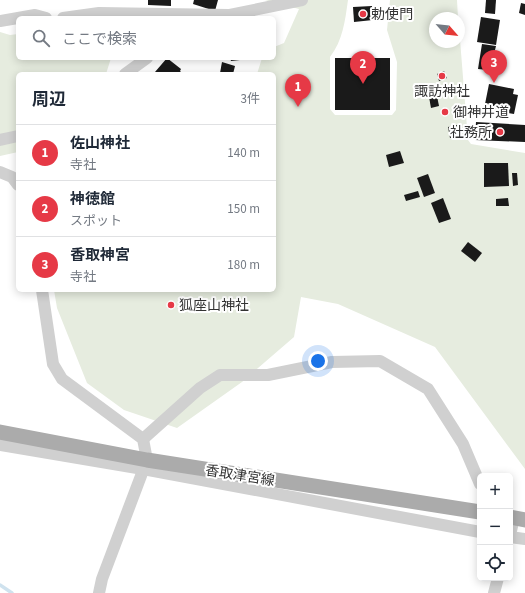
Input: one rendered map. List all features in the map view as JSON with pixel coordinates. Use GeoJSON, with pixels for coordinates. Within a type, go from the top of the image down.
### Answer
{"type":"FeatureCollection","features":[{"type":"Feature","properties":{"kind":"main road","name":"香取津宮線"},"geometry":{"type":"LineString","coordinates":[[0,432],[145,465],[477,512]]}},
{"type":"Feature","properties":{"kind":"street"},"geometry":{"type":"LineString","coordinates":[[224,16],[302,0]]}},
{"type":"Feature","properties":{"kind":"street"},"geometry":{"type":"LineString","coordinates":[[77,16],[99,13],[228,15]]}},
{"type":"Feature","properties":{"kind":"street"},"geometry":{"type":"LineString","coordinates":[[0,21],[16,18]]}},
{"type":"Feature","properties":{"kind":"street"},"geometry":{"type":"LineString","coordinates":[[128,72],[143,60]]}},
{"type":"Feature","properties":{"kind":"street"},"geometry":{"type":"LineString","coordinates":[[0,140],[16,136]]}},
{"type":"Feature","properties":{"kind":"street"},"geometry":{"type":"LineString","coordinates":[[0,172],[12,177],[16,182]]}},
{"type":"Feature","properties":{"kind":"street"},"geometry":{"type":"LineString","coordinates":[[42,292],[53,364],[62,379],[143,439],[145,465],[102,579],[99,593]]}},
{"type":"Feature","properties":{"kind":"street"},"geometry":{"type":"LineString","coordinates":[[143,439],[200,388],[220,375],[268,375],[332,362],[380,361],[428,389],[463,444],[477,477]]}},
{"type":"Feature","properties":{"kind":"street"},"geometry":{"type":"LineString","coordinates":[[0,446],[145,465],[477,531]]}},
{"type":"Feature","properties":{"kind":"street"},"geometry":{"type":"LineString","coordinates":[[513,537],[525,540]]}},
{"type":"Feature","properties":{"kind":"street"},"geometry":{"type":"LineString","coordinates":[[494,593],[497,581]]}},
{"type":"Feature","properties":{"kind":"shaded area"},"geometry":{"type":"Polygon","coordinates":[[[265,0],[348,0],[341,37],[330,57],[330,109],[335,115],[392,115],[396,110],[397,62],[387,30],[390,0],[457,0],[458,12],[429,12],[429,48],[461,48],[468,140],[471,144],[525,153],[525,469],[435,347],[338,304],[301,297],[294,337],[242,382],[177,428],[124,410],[87,383],[57,308],[54,292],[276,292],[276,72],[258,72],[261,60],[276,60],[276,46],[284,43],[299,9],[265,0]]]}},
{"type":"Feature","properties":{"kind":"shaded area"},"geometry":{"type":"Polygon","coordinates":[[[0,32],[10,35],[16,34],[16,60],[110,60],[107,72],[16,72],[16,152],[0,156],[0,32]]]}},
{"type":"Feature","properties":{"kind":"building"},"geometry":{"type":"Polygon","coordinates":[[[148,0],[171,0],[171,6],[148,5],[148,0]]]}},
{"type":"Feature","properties":{"kind":"building"},"geometry":{"type":"Polygon","coordinates":[[[194,0],[218,0],[215,11],[193,4],[194,0]]]}},
{"type":"Feature","properties":{"kind":"building"},"geometry":{"type":"Polygon","coordinates":[[[486,0],[496,0],[495,14],[485,13],[486,0]]]}},
{"type":"Feature","properties":{"kind":"building"},"geometry":{"type":"Polygon","coordinates":[[[521,3],[525,4],[525,15],[519,13],[521,3]]]}},
{"type":"Feature","properties":{"kind":"building","name":"勅使門"},"geometry":{"type":"Polygon","coordinates":[[[372,6],[373,20],[354,22],[353,7],[372,6]]]}},
{"type":"Feature","properties":{"kind":"building"},"geometry":{"type":"Polygon","coordinates":[[[481,17],[500,20],[496,45],[477,42],[481,17]]]}},
{"type":"Feature","properties":{"kind":"building"},"geometry":{"type":"Polygon","coordinates":[[[482,44],[496,46],[494,54],[491,53],[488,70],[478,69],[482,44]]]}},
{"type":"Feature","properties":{"kind":"building"},"geometry":{"type":"Polygon","coordinates":[[[335,58],[390,58],[390,110],[335,110],[335,58]]]}},
{"type":"Feature","properties":{"kind":"building"},"geometry":{"type":"Polygon","coordinates":[[[165,60],[170,60],[181,69],[181,72],[155,72],[165,60]]]}},
{"type":"Feature","properties":{"kind":"building"},"geometry":{"type":"Polygon","coordinates":[[[222,62],[235,66],[234,72],[220,72],[222,62]]]}},
{"type":"Feature","properties":{"kind":"building","name":"諏訪神社"},"geometry":{"type":"Polygon","coordinates":[[[444,71],[447,78],[439,81],[437,74],[444,71]]]}},
{"type":"Feature","properties":{"kind":"building","name":"社務所"},"geometry":{"type":"Polygon","coordinates":[[[489,84],[514,89],[513,94],[518,95],[514,114],[484,109],[489,84]]]}},
{"type":"Feature","properties":{"kind":"building"},"geometry":{"type":"Polygon","coordinates":[[[437,96],[439,106],[431,108],[429,97],[437,96]]]}},
{"type":"Feature","properties":{"kind":"building","name":"社務所"},"geometry":{"type":"Polygon","coordinates":[[[476,122],[525,125],[525,142],[475,140],[476,122]]]}},
{"type":"Feature","properties":{"kind":"building"},"geometry":{"type":"Polygon","coordinates":[[[457,125],[459,136],[450,138],[448,127],[457,125]]]}},
{"type":"Feature","properties":{"kind":"building"},"geometry":{"type":"Polygon","coordinates":[[[400,151],[404,163],[389,167],[386,155],[400,151]]]}},
{"type":"Feature","properties":{"kind":"building"},"geometry":{"type":"Polygon","coordinates":[[[484,163],[508,163],[509,186],[484,187],[484,163]]]}},
{"type":"Feature","properties":{"kind":"building"},"geometry":{"type":"Polygon","coordinates":[[[512,173],[517,173],[518,185],[513,186],[512,173]]]}},
{"type":"Feature","properties":{"kind":"building"},"geometry":{"type":"Polygon","coordinates":[[[428,174],[435,193],[424,197],[417,178],[428,174]]]}},
{"type":"Feature","properties":{"kind":"building"},"geometry":{"type":"Polygon","coordinates":[[[418,191],[420,197],[406,201],[404,195],[418,191]]]}},
{"type":"Feature","properties":{"kind":"building"},"geometry":{"type":"Polygon","coordinates":[[[443,198],[451,219],[439,223],[431,203],[443,198]]]}},
{"type":"Feature","properties":{"kind":"building"},"geometry":{"type":"Polygon","coordinates":[[[508,198],[509,206],[496,206],[496,199],[508,198]]]}},
{"type":"Feature","properties":{"kind":"building"},"geometry":{"type":"Polygon","coordinates":[[[468,242],[482,253],[475,262],[461,251],[468,242]]]}},
{"type":"Feature","properties":{"kind":"waterway"},"geometry":{"type":"LineString","coordinates":[[0,585],[12,593]]}},
{"type":"Feature","properties":{"kind":"place","name":"勅使門"},"geometry":{"type":"Point","coordinates":[363,14]}},
{"type":"Feature","properties":{"kind":"place","name":"諏訪神社"},"geometry":{"type":"Point","coordinates":[442,76]}},
{"type":"Feature","properties":{"kind":"place","name":"香取神宮"},"geometry":{"type":"Point","coordinates":[494,83]}},
{"type":"Feature","properties":{"kind":"place","name":"神徳館"},"geometry":{"type":"Point","coordinates":[363,84]}},
{"type":"Feature","properties":{"kind":"place","name":"佐山神社"},"geometry":{"type":"Point","coordinates":[298,107]}},
{"type":"Feature","properties":{"kind":"place","name":"御神井道"},"geometry":{"type":"Point","coordinates":[445,112]}},
{"type":"Feature","properties":{"kind":"place","name":"社務所"},"geometry":{"type":"Point","coordinates":[500,132]}},
{"type":"Feature","properties":{"kind":"place","name":"狐座山神社"},"geometry":{"type":"Point","coordinates":[171,305]}}]}
